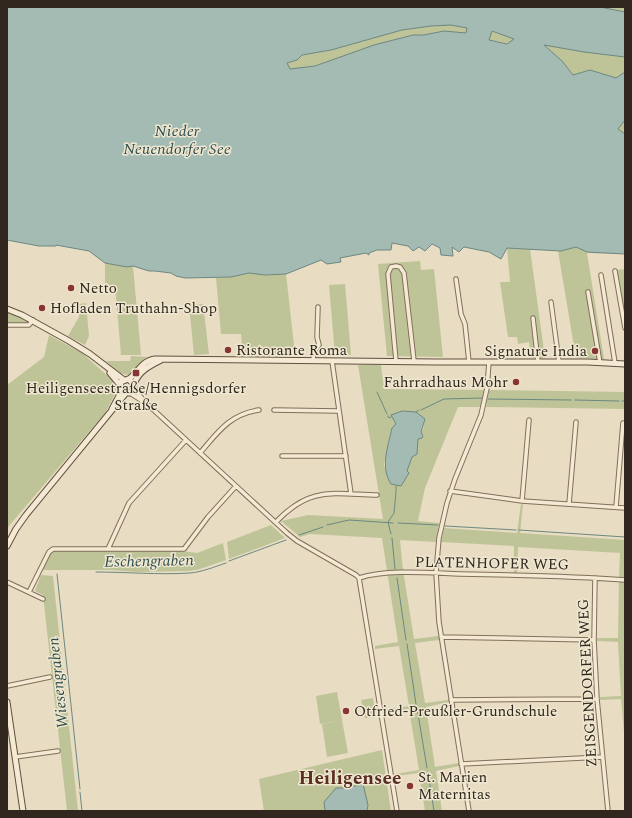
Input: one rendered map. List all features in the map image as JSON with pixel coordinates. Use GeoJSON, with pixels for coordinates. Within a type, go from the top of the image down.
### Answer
{"type":"FeatureCollection","features":[{"type":"Feature","properties":{"kind":"main road"},"geometry":{"type":"LineString","coordinates":[[7,309],[15,311],[33,320],[85,350],[107,368],[126,380],[131,390]]}},
{"type":"Feature","properties":{"kind":"main road"},"geometry":{"type":"LineString","coordinates":[[111,411],[119,396],[120,387],[148,360],[155,359],[559,362],[625,364]]}},
{"type":"Feature","properties":{"kind":"main road"},"geometry":{"type":"LineString","coordinates":[[7,546],[16,529],[26,515],[111,411],[131,390],[136,378],[144,369],[161,360]]}},
{"type":"Feature","properties":{"kind":"main road"},"geometry":{"type":"LineString","coordinates":[[107,368],[120,387],[131,390]]}},
{"type":"Feature","properties":{"kind":"main road"},"geometry":{"type":"LineString","coordinates":[[7,702],[23,811]]}},
{"type":"Feature","properties":{"kind":"street"},"geometry":{"type":"LineString","coordinates":[[396,361],[388,274],[391,267],[396,266],[400,267],[404,273],[414,361]]}},
{"type":"Feature","properties":{"kind":"street"},"geometry":{"type":"LineString","coordinates":[[615,271],[625,328]]}},
{"type":"Feature","properties":{"kind":"street"},"geometry":{"type":"LineString","coordinates":[[601,275],[615,363]]}},
{"type":"Feature","properties":{"kind":"street"},"geometry":{"type":"LineString","coordinates":[[456,279],[461,314],[465,324],[469,362]]}},
{"type":"Feature","properties":{"kind":"street"},"geometry":{"type":"LineString","coordinates":[[588,292],[600,363]]}},
{"type":"Feature","properties":{"kind":"street"},"geometry":{"type":"LineString","coordinates":[[551,302],[559,362]]}},
{"type":"Feature","properties":{"kind":"street"},"geometry":{"type":"LineString","coordinates":[[313,360],[314,352],[319,345],[317,337],[318,307]]}},
{"type":"Feature","properties":{"kind":"street"},"geometry":{"type":"LineString","coordinates":[[533,318],[538,362]]}},
{"type":"Feature","properties":{"kind":"street"},"geometry":{"type":"LineString","coordinates":[[7,325],[29,325],[33,320]]}},
{"type":"Feature","properties":{"kind":"street"},"geometry":{"type":"LineString","coordinates":[[332,360],[338,411],[351,494]]}},
{"type":"Feature","properties":{"kind":"street"},"geometry":{"type":"LineString","coordinates":[[469,811],[441,637],[437,607],[436,573],[439,538],[450,491],[481,415],[487,388],[489,362]]}},
{"type":"Feature","properties":{"kind":"street"},"geometry":{"type":"LineString","coordinates":[[131,390],[297,541],[359,578],[397,811]]}},
{"type":"Feature","properties":{"kind":"street"},"geometry":{"type":"LineString","coordinates":[[200,453],[231,420],[245,413],[259,410]]}},
{"type":"Feature","properties":{"kind":"street"},"geometry":{"type":"LineString","coordinates":[[274,410],[338,411]]}},
{"type":"Feature","properties":{"kind":"street"},"geometry":{"type":"LineString","coordinates":[[522,501],[529,420]]}},
{"type":"Feature","properties":{"kind":"street"},"geometry":{"type":"LineString","coordinates":[[569,504],[576,422]]}},
{"type":"Feature","properties":{"kind":"street"},"geometry":{"type":"LineString","coordinates":[[616,507],[623,423]]}},
{"type":"Feature","properties":{"kind":"street"},"geometry":{"type":"LineString","coordinates":[[108,549],[129,503],[186,440]]}},
{"type":"Feature","properties":{"kind":"street"},"geometry":{"type":"LineString","coordinates":[[282,456],[346,456]]}},
{"type":"Feature","properties":{"kind":"street"},"geometry":{"type":"LineString","coordinates":[[30,592],[49,552],[53,549],[184,549],[208,517],[236,486]]}},
{"type":"Feature","properties":{"kind":"street"},"geometry":{"type":"LineString","coordinates":[[450,491],[522,501],[625,508]]}},
{"type":"Feature","properties":{"kind":"street"},"geometry":{"type":"LineString","coordinates":[[276,522],[291,508],[312,496],[326,494],[377,495]]}},
{"type":"Feature","properties":{"kind":"street","name":"PLATENHOFER WEG"},"geometry":{"type":"LineString","coordinates":[[359,578],[393,573],[436,573],[625,580]]}},
{"type":"Feature","properties":{"kind":"street","name":"ZEISGENDORFER WEG"},"geometry":{"type":"LineString","coordinates":[[595,578],[594,640],[597,699],[608,811]]}},
{"type":"Feature","properties":{"kind":"street"},"geometry":{"type":"LineString","coordinates":[[7,582],[43,599]]}},
{"type":"Feature","properties":{"kind":"street"},"geometry":{"type":"LineString","coordinates":[[441,637],[594,640]]}},
{"type":"Feature","properties":{"kind":"street"},"geometry":{"type":"LineString","coordinates":[[7,686],[50,678]]}},
{"type":"Feature","properties":{"kind":"street"},"geometry":{"type":"LineString","coordinates":[[451,700],[597,699]]}},
{"type":"Feature","properties":{"kind":"street"},"geometry":{"type":"LineString","coordinates":[[15,757],[58,750]]}},
{"type":"Feature","properties":{"kind":"street"},"geometry":{"type":"LineString","coordinates":[[461,764],[602,757]]}},
{"type":"Feature","properties":{"kind":"green space"},"geometry":{"type":"Polygon","coordinates":[[[600,7],[625,7],[625,12],[600,7]]]}},
{"type":"Feature","properties":{"kind":"green space"},"geometry":{"type":"Polygon","coordinates":[[[451,23],[554,44],[625,53],[625,134],[618,129],[563,62],[523,47],[496,41],[460,44],[293,75],[283,67],[287,57],[405,28],[451,23]]]}},
{"type":"Feature","properties":{"kind":"green space"},"geometry":{"type":"Polygon","coordinates":[[[561,244],[624,254],[587,253],[604,359],[576,358],[558,251],[561,251],[561,244]]]}},
{"type":"Feature","properties":{"kind":"green space"},"geometry":{"type":"Polygon","coordinates":[[[535,246],[557,250],[530,249],[545,358],[531,358],[529,342],[518,344],[517,337],[508,337],[500,282],[510,282],[507,248],[524,249],[535,246]]]}},
{"type":"Feature","properties":{"kind":"green space"},"geometry":{"type":"Polygon","coordinates":[[[420,261],[421,270],[434,269],[443,357],[387,356],[378,264],[420,261]]]}},
{"type":"Feature","properties":{"kind":"green space"},"geometry":{"type":"Polygon","coordinates":[[[105,263],[115,265],[150,264],[153,271],[133,266],[141,355],[121,355],[115,286],[105,286],[105,263]]]}},
{"type":"Feature","properties":{"kind":"green space"},"geometry":{"type":"Polygon","coordinates":[[[625,269],[625,322],[616,270],[625,269]]]}},
{"type":"Feature","properties":{"kind":"green space"},"geometry":{"type":"Polygon","coordinates":[[[249,273],[265,275],[286,274],[295,354],[243,354],[241,334],[221,334],[216,278],[231,277],[249,273]]]}},
{"type":"Feature","properties":{"kind":"green space"},"geometry":{"type":"Polygon","coordinates":[[[345,284],[351,355],[335,355],[329,285],[345,284]]]}},
{"type":"Feature","properties":{"kind":"green space"},"geometry":{"type":"Polygon","coordinates":[[[86,303],[89,336],[85,345],[68,336],[79,317],[79,304],[86,303]]]}},
{"type":"Feature","properties":{"kind":"green space"},"geometry":{"type":"Polygon","coordinates":[[[203,304],[209,354],[194,355],[189,305],[203,304]]]}},
{"type":"Feature","properties":{"kind":"green space"},"geometry":{"type":"Polygon","coordinates":[[[7,311],[29,321],[29,323],[7,324],[7,311]]]}},
{"type":"Feature","properties":{"kind":"green space"},"geometry":{"type":"Polygon","coordinates":[[[49,335],[82,353],[119,386],[105,413],[7,530],[7,385],[44,357],[49,335]]]}},
{"type":"Feature","properties":{"kind":"green space"},"geometry":{"type":"Polygon","coordinates":[[[131,356],[147,357],[128,375],[120,373],[106,361],[130,361],[131,356]]]}},
{"type":"Feature","properties":{"kind":"green space"},"geometry":{"type":"Polygon","coordinates":[[[358,365],[381,365],[384,389],[484,390],[481,407],[458,407],[425,488],[418,521],[439,523],[436,542],[400,540],[403,570],[414,639],[438,636],[439,640],[415,643],[425,703],[448,700],[449,702],[426,707],[435,767],[459,763],[459,766],[436,771],[442,811],[425,811],[419,773],[396,776],[395,774],[419,770],[409,709],[386,712],[385,710],[409,706],[399,646],[375,649],[375,646],[398,642],[382,538],[310,534],[300,537],[281,521],[308,515],[383,519],[358,365]],[[402,411],[396,424],[392,428],[384,465],[391,484],[401,486],[409,473],[407,471],[412,457],[418,449],[418,438],[423,429],[425,419],[416,412],[402,411]]]}},
{"type":"Feature","properties":{"kind":"green space"},"geometry":{"type":"Polygon","coordinates":[[[489,390],[625,392],[625,409],[486,407],[489,390]]]}},
{"type":"Feature","properties":{"kind":"green space"},"geometry":{"type":"Polygon","coordinates":[[[521,504],[523,504],[520,533],[625,540],[625,577],[619,577],[620,553],[518,547],[517,573],[514,573],[514,546],[441,542],[444,528],[517,533],[521,504]]]}},
{"type":"Feature","properties":{"kind":"green space"},"geometry":{"type":"Polygon","coordinates":[[[271,525],[285,538],[229,559],[227,542],[271,525]]]}},
{"type":"Feature","properties":{"kind":"green space"},"geometry":{"type":"Polygon","coordinates":[[[223,543],[226,560],[190,571],[138,572],[110,570],[42,570],[50,554],[55,551],[181,551],[197,553],[223,543]]]}},
{"type":"Feature","properties":{"kind":"green space"},"geometry":{"type":"Polygon","coordinates":[[[41,575],[53,576],[78,811],[67,811],[43,595],[35,591],[41,575]]]}},
{"type":"Feature","properties":{"kind":"green space"},"geometry":{"type":"Polygon","coordinates":[[[619,582],[625,582],[625,743],[621,699],[600,700],[600,697],[621,696],[618,642],[597,641],[597,638],[618,638],[619,582]]]}},
{"type":"Feature","properties":{"kind":"green space"},"geometry":{"type":"Polygon","coordinates":[[[337,692],[348,753],[327,757],[322,724],[340,721],[320,724],[316,696],[337,692]]]}},
{"type":"Feature","properties":{"kind":"green space"},"geometry":{"type":"Polygon","coordinates":[[[373,698],[376,717],[365,718],[361,700],[373,698]]]}},
{"type":"Feature","properties":{"kind":"green space"},"geometry":{"type":"Polygon","coordinates":[[[382,750],[391,811],[264,811],[259,779],[382,750]]]}},
{"type":"Feature","properties":{"kind":"water","name":"Nieder Neuendorfer See"},"geometry":{"type":"Polygon","coordinates":[[[7,7],[600,7],[625,12],[625,57],[544,45],[563,62],[573,75],[590,70],[616,78],[625,72],[625,120],[618,129],[625,134],[625,254],[587,252],[576,247],[561,251],[507,248],[501,259],[489,252],[464,247],[459,252],[452,247],[453,256],[441,255],[440,248],[432,244],[425,251],[419,247],[413,251],[408,246],[392,243],[391,250],[377,250],[369,253],[369,255],[366,253],[340,258],[341,262],[327,264],[321,260],[286,274],[265,275],[249,273],[231,277],[185,278],[171,273],[149,271],[133,266],[127,267],[105,263],[89,251],[56,245],[39,246],[7,240],[7,7]],[[451,25],[402,30],[331,50],[302,55],[297,60],[287,63],[290,69],[315,66],[374,45],[413,35],[424,35],[444,31],[466,33],[467,28],[451,25]],[[492,31],[489,40],[507,44],[514,39],[492,31]]]}},
{"type":"Feature","properties":{"kind":"water"},"geometry":{"type":"Polygon","coordinates":[[[402,411],[416,412],[425,419],[421,432],[423,436],[422,438],[418,439],[417,454],[412,457],[407,471],[409,473],[401,486],[391,484],[385,464],[392,428],[396,424],[391,415],[402,411]]]}},
{"type":"Feature","properties":{"kind":"water"},"geometry":{"type":"Polygon","coordinates":[[[363,784],[368,805],[367,811],[325,811],[324,802],[336,788],[346,788],[363,784]]]}},
{"type":"Feature","properties":{"kind":"waterway"},"geometry":{"type":"LineString","coordinates":[[377,392],[387,414]]}},
{"type":"Feature","properties":{"kind":"waterway"},"geometry":{"type":"LineString","coordinates":[[421,410],[444,399],[482,398]]}},
{"type":"Feature","properties":{"kind":"waterway"},"geometry":{"type":"LineString","coordinates":[[488,399],[571,400]]}},
{"type":"Feature","properties":{"kind":"waterway"},"geometry":{"type":"LineString","coordinates":[[575,400],[619,401]]}},
{"type":"Feature","properties":{"kind":"waterway"},"geometry":{"type":"LineString","coordinates":[[388,416],[389,418],[391,417]]}},
{"type":"Feature","properties":{"kind":"waterway"},"geometry":{"type":"LineString","coordinates":[[396,486],[396,491]]}},
{"type":"Feature","properties":{"kind":"waterway"},"geometry":{"type":"LineString","coordinates":[[391,534],[388,522],[394,513],[396,492]]}},
{"type":"Feature","properties":{"kind":"waterway","name":"Eschengraben"},"geometry":{"type":"LineString","coordinates":[[327,525],[349,520],[393,523]]}},
{"type":"Feature","properties":{"kind":"waterway","name":"Eschengraben"},"geometry":{"type":"LineString","coordinates":[[398,523],[438,525]]}},
{"type":"Feature","properties":{"kind":"waterway","name":"Eschengraben"},"geometry":{"type":"LineString","coordinates":[[445,526],[516,530]]}},
{"type":"Feature","properties":{"kind":"waterway","name":"Eschengraben"},"geometry":{"type":"LineString","coordinates":[[299,535],[323,527]]}},
{"type":"Feature","properties":{"kind":"waterway","name":"Eschengraben"},"geometry":{"type":"LineString","coordinates":[[519,530],[625,537]]}},
{"type":"Feature","properties":{"kind":"waterway"},"geometry":{"type":"LineString","coordinates":[[392,538],[395,569]]}},
{"type":"Feature","properties":{"kind":"waterway","name":"Eschengraben"},"geometry":{"type":"LineString","coordinates":[[229,561],[286,540]]}},
{"type":"Feature","properties":{"kind":"waterway","name":"Eschengraben"},"geometry":{"type":"LineString","coordinates":[[96,572],[178,574],[204,570],[226,563]]}},
{"type":"Feature","properties":{"kind":"waterway","name":"Wiesengraben"},"geometry":{"type":"LineString","coordinates":[[57,574],[80,789]]}},
{"type":"Feature","properties":{"kind":"waterway"},"geometry":{"type":"LineString","coordinates":[[397,578],[406,640]]}},
{"type":"Feature","properties":{"kind":"waterway"},"geometry":{"type":"LineString","coordinates":[[407,644],[416,704]]}},
{"type":"Feature","properties":{"kind":"waterway"},"geometry":{"type":"LineString","coordinates":[[417,708],[427,768]]}},
{"type":"Feature","properties":{"kind":"waterway"},"geometry":{"type":"LineString","coordinates":[[428,772],[434,811]]}},
{"type":"Feature","properties":{"kind":"waterway","name":"Wiesengraben"},"geometry":{"type":"LineString","coordinates":[[80,792],[82,811]]}},
{"type":"Feature","properties":{"kind":"place","name":"Netto"},"geometry":{"type":"Point","coordinates":[71,288]}},
{"type":"Feature","properties":{"kind":"place","name":"Hofladen Truthahn-Shop"},"geometry":{"type":"Point","coordinates":[42,308]}},
{"type":"Feature","properties":{"kind":"place","name":"Ristorante Roma"},"geometry":{"type":"Point","coordinates":[228,350]}},
{"type":"Feature","properties":{"kind":"place","name":"Signature India"},"geometry":{"type":"Point","coordinates":[595,351]}},
{"type":"Feature","properties":{"kind":"place","name":"Heiligenseestraße/Hennigsdorfer Straße"},"geometry":{"type":"Point","coordinates":[136,373]}},
{"type":"Feature","properties":{"kind":"place","name":"Fahrradhaus Mohr"},"geometry":{"type":"Point","coordinates":[516,382]}},
{"type":"Feature","properties":{"kind":"place","name":"Otfried-Preußler-Grundschule"},"geometry":{"type":"Point","coordinates":[346,711]}},
{"type":"Feature","properties":{"kind":"place","name":"St. Marien Maternitas"},"geometry":{"type":"Point","coordinates":[410,786]}},
{"type":"Feature","properties":{"kind":"district","name":"Heiligensee"},"geometry":{"type":"Point","coordinates":[350,777]}}]}
